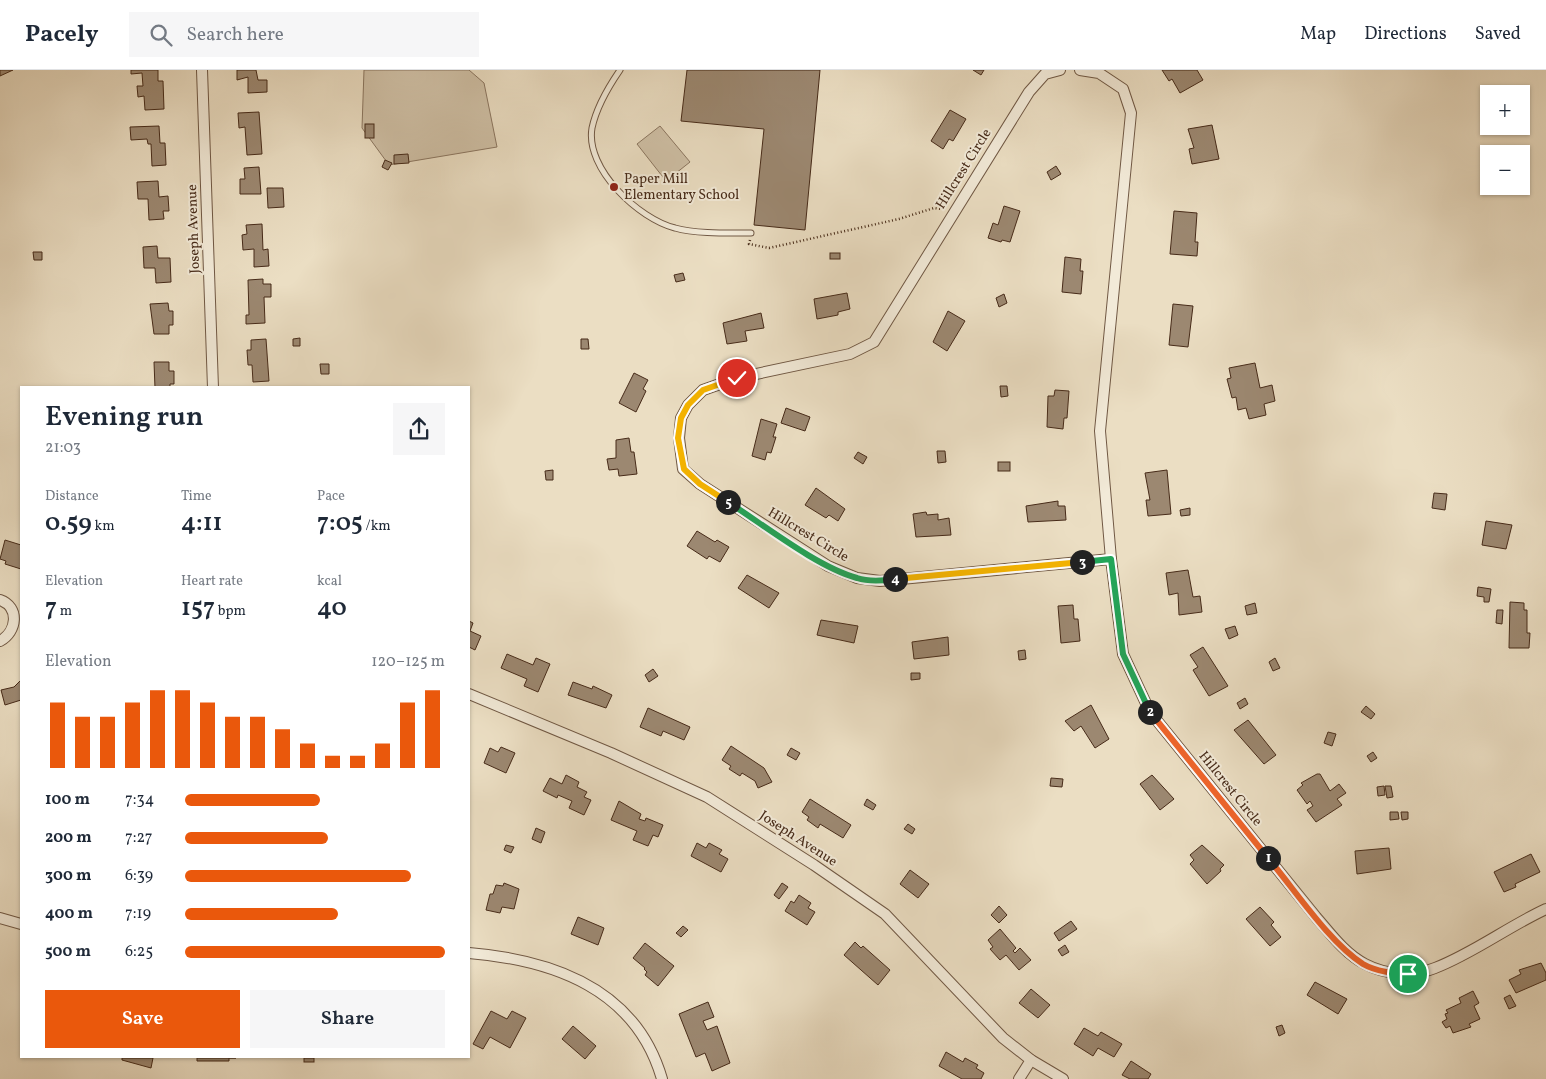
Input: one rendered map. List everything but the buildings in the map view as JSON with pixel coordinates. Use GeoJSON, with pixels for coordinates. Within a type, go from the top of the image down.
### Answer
{"type":"FeatureCollection","features":[{"type":"Feature","properties":{"kind":"street","name":"Joseph Avenue"},"geometry":{"type":"LineString","coordinates":[[202,70],[213,386]]}},
{"type":"Feature","properties":{"kind":"street","name":"Hillcrest Circle"},"geometry":{"type":"LineString","coordinates":[[1060,70],[1045,74],[1029,92],[874,342],[850,354],[737,378],[703,390],[688,405],[681,418],[678,438],[684,469],[700,484],[828,566],[857,578],[880,581],[1111,559]]}},
{"type":"Feature","properties":{"kind":"street","name":"Hillcrest Circle"},"geometry":{"type":"LineString","coordinates":[[1080,70],[1099,73],[1123,89],[1131,113],[1100,432],[1111,559],[1123,654],[1150,712],[1316,917],[1341,945],[1364,964],[1387,973],[1408,974],[1434,969],[1546,909]]}},
{"type":"Feature","properties":{"kind":"street"},"geometry":{"type":"LineString","coordinates":[[0,600],[5,602],[13,611],[15,620],[13,627],[0,641]]}},
{"type":"Feature","properties":{"kind":"street","name":"Joseph Avenue"},"geometry":{"type":"LineString","coordinates":[[470,694],[611,753],[707,797],[814,865],[885,914],[1002,1038],[1031,1060],[1063,1079]]}},
{"type":"Feature","properties":{"kind":"street"},"geometry":{"type":"LineString","coordinates":[[0,918],[20,924]]}},
{"type":"Feature","properties":{"kind":"street"},"geometry":{"type":"LineString","coordinates":[[470,953],[496,955],[570,974],[603,993],[627,1016],[644,1039],[662,1079]]}},
{"type":"Feature","properties":{"kind":"street"},"geometry":{"type":"LineString","coordinates":[[1019,1079],[1031,1060]]}},
{"type":"Feature","properties":{"kind":"lane"},"geometry":{"type":"LineString","coordinates":[[620,70],[612,82],[592,129],[594,149],[603,170],[616,189],[650,217],[675,228],[751,233]]}},
{"type":"Feature","properties":{"kind":"path"},"geometry":{"type":"LineString","coordinates":[[751,233],[749,244],[769,248],[899,219],[934,208],[940,209]]}},
{"type":"Feature","properties":{"kind":"shaded area"},"geometry":{"type":"Polygon","coordinates":[[[364,70],[469,70],[484,83],[497,147],[389,165],[362,128],[364,70]]]}},
{"type":"Feature","properties":{"kind":"shaded area"},"geometry":{"type":"Polygon","coordinates":[[[660,126],[690,162],[666,181],[637,144],[660,126]]]}},
{"type":"Feature","properties":{"kind":"place","name":"Paper Mill Elementary School"},"geometry":{"type":"Point","coordinates":[614,187]}},
{"type":"Feature","properties":{"kind":"route"},"geometry":{"type":"LineString","coordinates":[[737,378],[703,390],[688,405],[681,418],[678,438],[684,469],[700,484],[828,566],[857,578],[880,581],[1111,559],[1123,654],[1150,712],[1316,917],[1341,945],[1364,964],[1387,973],[1408,974]]}}]}
